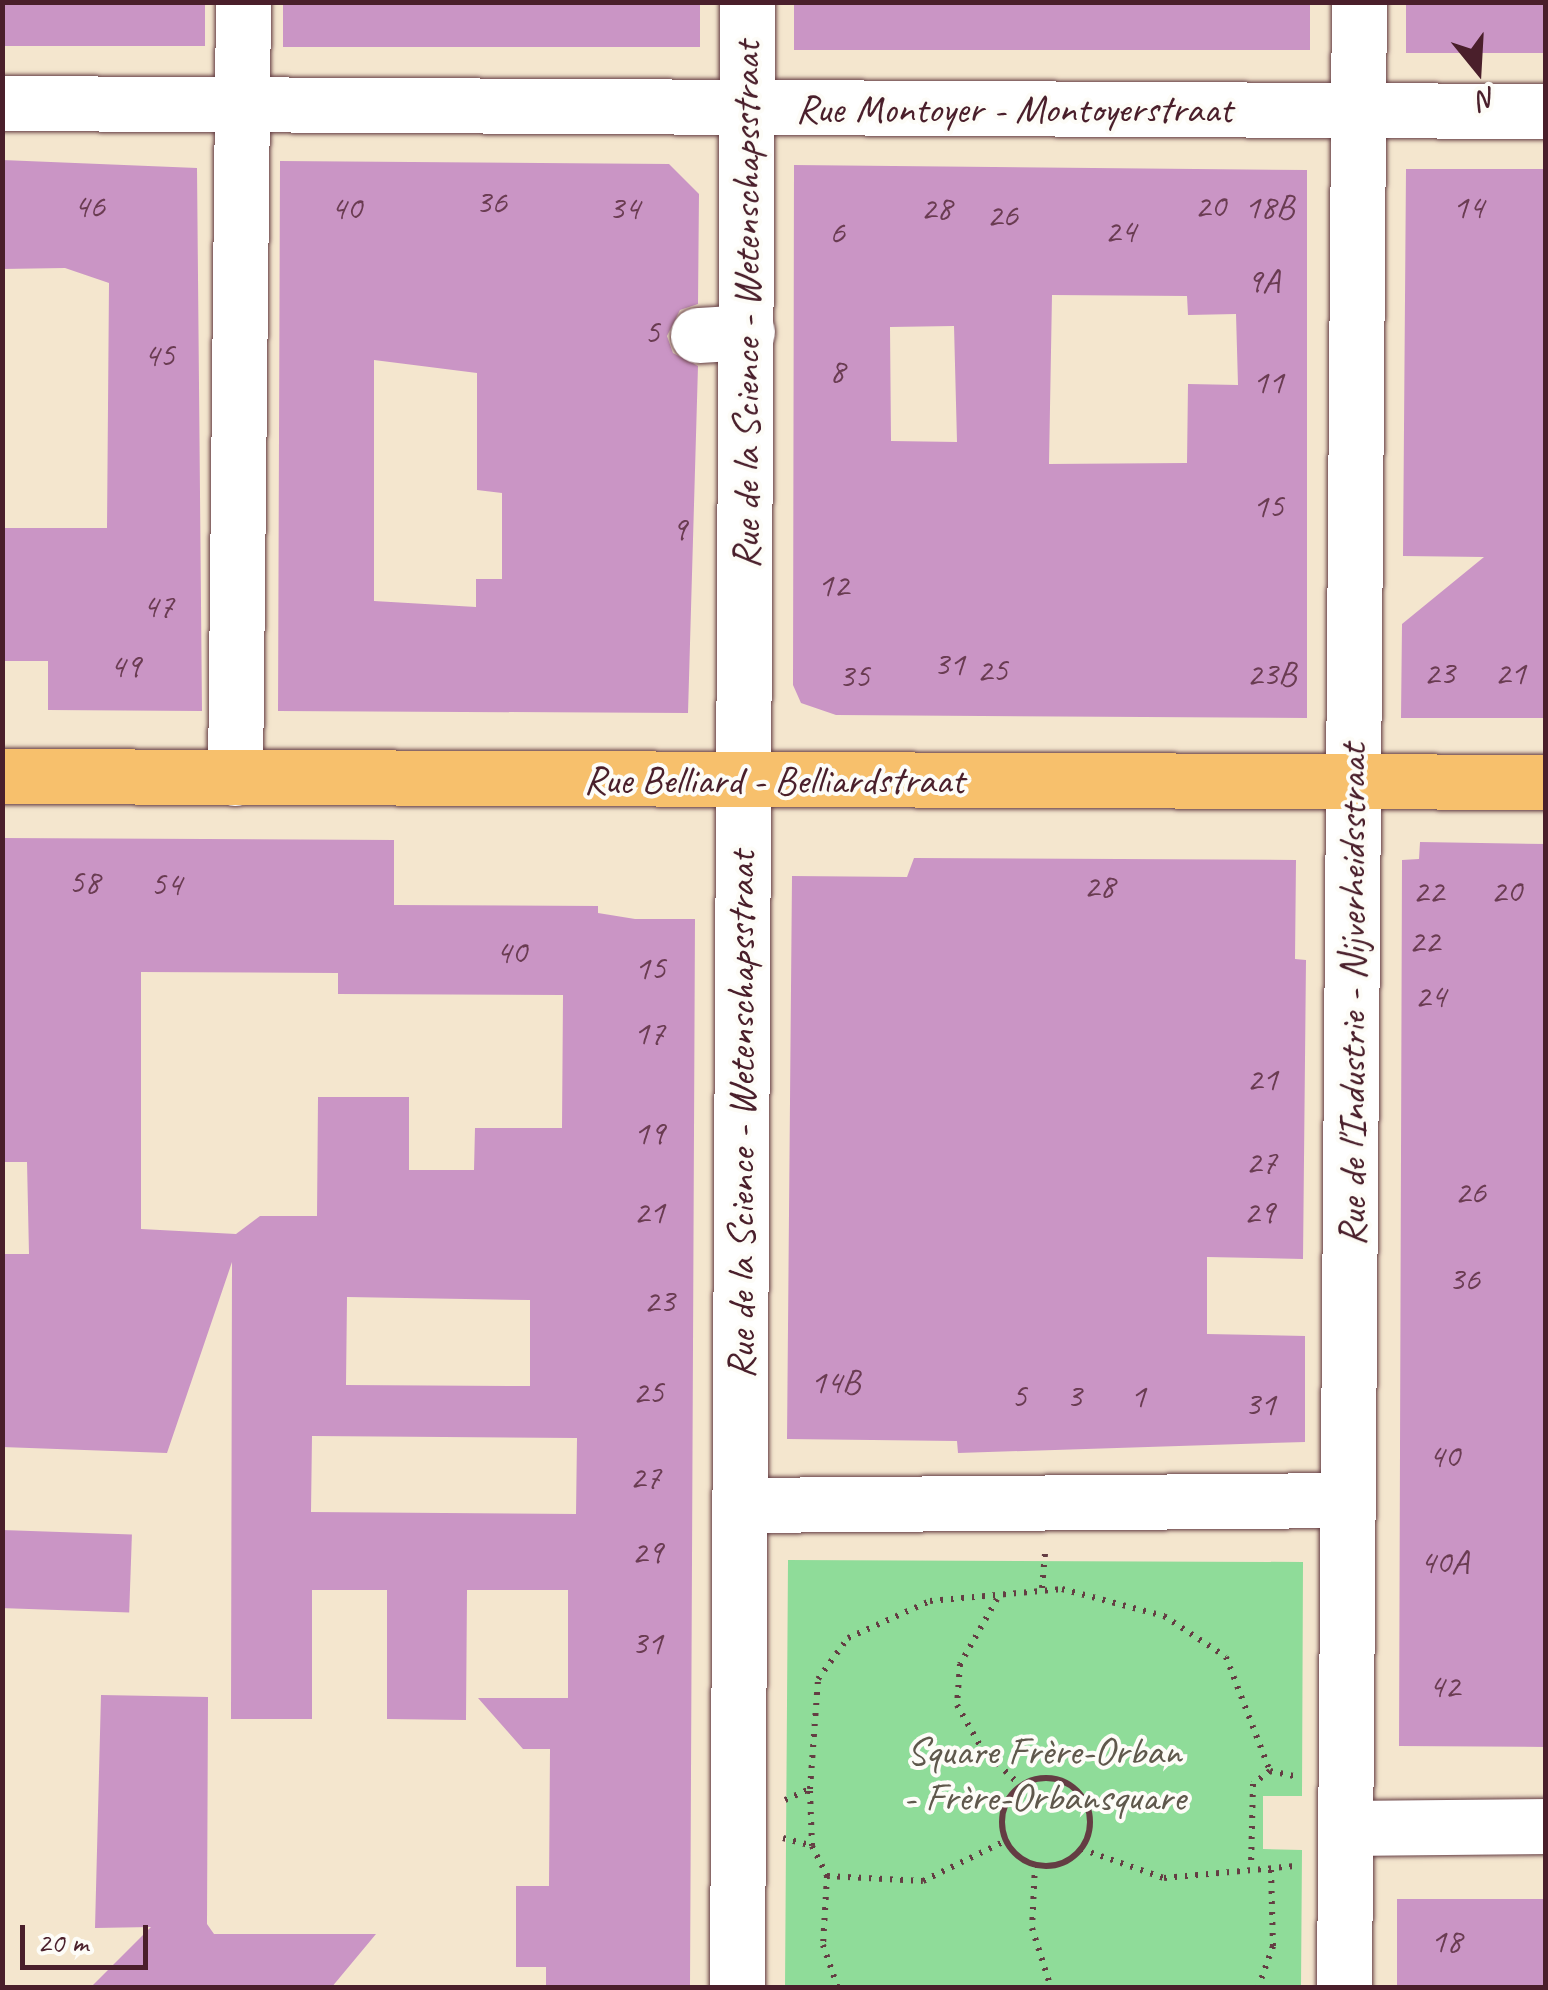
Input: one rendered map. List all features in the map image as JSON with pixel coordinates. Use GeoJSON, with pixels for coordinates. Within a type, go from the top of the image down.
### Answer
{"type":"FeatureCollection","features":[{"type":"Feature","properties":{"kind":"main road","name":"Rue Belliard - Belliardstraat"},"geometry":{"type":"LineString","coordinates":[[2,776],[1546,782]]}},
{"type":"Feature","properties":{"kind":"street"},"geometry":{"type":"LineString","coordinates":[[234,778],[244,2]]}},
{"type":"Feature","properties":{"kind":"street","name":"Rue de la Science - Wetenschapsstraat"},"geometry":{"type":"LineString","coordinates":[[737,1988],[742,781],[723,333],[749,108],[747,2]]}},
{"type":"Feature","properties":{"kind":"street","name":"Rue de l'Industrie - Nijverheidsstraat"},"geometry":{"type":"LineString","coordinates":[[1344,1988],[1359,2]]}},
{"type":"Feature","properties":{"kind":"street","name":"Rue Montoyer - Montoyerstraat"},"geometry":{"type":"LineString","coordinates":[[2,103],[1546,111]]}},
{"type":"Feature","properties":{"kind":"street"},"geometry":{"type":"LineString","coordinates":[[740,1505],[1348,1500]]}},
{"type":"Feature","properties":{"kind":"street"},"geometry":{"type":"LineString","coordinates":[[1347,1828],[1546,1826]]}},
{"type":"Feature","properties":{"kind":"path"},"geometry":{"type":"LineString","coordinates":[[1042,1588],[1045,1553]]}},
{"type":"Feature","properties":{"kind":"path"},"geometry":{"type":"LineString","coordinates":[[838,1988],[822,1934],[826,1876],[812,1846],[810,1790],[818,1679],[848,1638],[906,1608],[998,1598],[1042,1588],[1136,1604],[1208,1638],[1248,1697],[1270,1771]]}},
{"type":"Feature","properties":{"kind":"path"},"geometry":{"type":"LineString","coordinates":[[998,1598],[960,1664],[957,1706],[982,1749],[1020,1785]]}},
{"type":"Feature","properties":{"kind":"path"},"geometry":{"type":"LineString","coordinates":[[1251,1864],[1253,1784],[1270,1771],[1302,1778]]}},
{"type":"Feature","properties":{"kind":"path"},"geometry":{"type":"LineString","coordinates":[[1047,1777],[1074,1786],[1091,1824],[1080,1850],[1060,1864],[1035,1865],[1005,1841],[1004,1804],[1020,1785],[1047,1777]]}},
{"type":"Feature","properties":{"kind":"path"},"geometry":{"type":"LineString","coordinates":[[776,1800],[810,1790]]}},
{"type":"Feature","properties":{"kind":"path"},"geometry":{"type":"LineString","coordinates":[[776,1838],[812,1846]]}},
{"type":"Feature","properties":{"kind":"path"},"geometry":{"type":"LineString","coordinates":[[826,1876],[924,1881],[1005,1841]]}},
{"type":"Feature","properties":{"kind":"path"},"geometry":{"type":"LineString","coordinates":[[1080,1850],[1164,1878],[1251,1864],[1302,1866]]}},
{"type":"Feature","properties":{"kind":"path"},"geometry":{"type":"LineString","coordinates":[[1035,1865],[1032,1928],[1051,1988]]}},
{"type":"Feature","properties":{"kind":"path"},"geometry":{"type":"LineString","coordinates":[[1258,1988],[1273,1946],[1271,1866]]}},
{"type":"Feature","properties":{"kind":"green space","name":"Square Frère-Orban - Frère-Orbansquare"},"geometry":{"type":"Polygon","coordinates":[[[788,1560],[1303,1562],[1302,1796],[1263,1796],[1263,1849],[1302,1850],[1301,1987],[785,1987],[788,1560]]]}},
{"type":"Feature","properties":{"kind":"building"},"geometry":{"type":"Polygon","coordinates":[[[2,2],[205,2],[205,46],[2,46],[2,2]]]}},
{"type":"Feature","properties":{"kind":"building"},"geometry":{"type":"Polygon","coordinates":[[[283,2],[700,2],[700,47],[283,47],[283,2]]]}},
{"type":"Feature","properties":{"kind":"building"},"geometry":{"type":"Polygon","coordinates":[[[794,2],[1310,2],[1310,50],[794,50],[794,2]]]}},
{"type":"Feature","properties":{"kind":"building"},"geometry":{"type":"Polygon","coordinates":[[[1406,2],[1546,2],[1546,53],[1406,53],[1406,2]]]}},
{"type":"Feature","properties":{"kind":"building"},"geometry":{"type":"Polygon","coordinates":[[[2,160],[197,168],[202,711],[48,710],[48,661],[2,661],[2,528],[107,528],[109,283],[65,268],[2,269],[2,160]]]}},
{"type":"Feature","properties":{"kind":"building"},"geometry":{"type":"Polygon","coordinates":[[[280,161],[669,164],[699,194],[698,304],[680,310],[667,336],[673,353],[698,366],[688,713],[278,711],[280,161]],[[374,360],[374,601],[476,607],[476,579],[502,579],[502,493],[477,490],[477,373],[374,360]]]}},
{"type":"Feature","properties":{"kind":"building"},"geometry":{"type":"Polygon","coordinates":[[[794,165],[1307,170],[1307,718],[836,715],[801,703],[793,685],[794,165]],[[1052,295],[1049,464],[1187,463],[1188,384],[1238,385],[1236,314],[1188,315],[1187,296],[1052,295]],[[954,326],[890,327],[891,441],[957,442],[954,326]]]}},
{"type":"Feature","properties":{"kind":"building"},"geometry":{"type":"Polygon","coordinates":[[[1406,169],[1546,169],[1546,718],[1401,718],[1402,624],[1484,557],[1403,556],[1406,169]]]}},
{"type":"Feature","properties":{"kind":"building"},"geometry":{"type":"Polygon","coordinates":[[[2,838],[394,840],[394,905],[598,906],[598,913],[635,919],[695,919],[690,1988],[546,1988],[546,1967],[516,1967],[516,1886],[549,1886],[550,1749],[523,1749],[478,1698],[568,1698],[568,1590],[467,1590],[466,1720],[387,1719],[387,1590],[312,1590],[312,1719],[231,1719],[232,1262],[167,1453],[2,1447],[2,1254],[29,1254],[27,1162],[2,1162],[2,838]],[[141,972],[141,1229],[236,1234],[260,1216],[317,1216],[318,1097],[409,1097],[409,1170],[474,1170],[475,1128],[562,1128],[563,995],[338,994],[338,973],[141,972]],[[347,1297],[346,1385],[530,1386],[530,1300],[347,1297]],[[312,1436],[311,1512],[576,1514],[577,1438],[312,1436]]]}},
{"type":"Feature","properties":{"kind":"building"},"geometry":{"type":"Polygon","coordinates":[[[1420,842],[1546,844],[1546,1747],[1399,1746],[1402,860],[1419,859],[1420,842]]]}},
{"type":"Feature","properties":{"kind":"building"},"geometry":{"type":"Polygon","coordinates":[[[914,858],[1296,860],[1295,959],[1306,960],[1303,1259],[1207,1257],[1207,1334],[1305,1336],[1305,1442],[958,1453],[957,1441],[787,1439],[792,876],[907,877],[914,858]]]}},
{"type":"Feature","properties":{"kind":"building"},"geometry":{"type":"Polygon","coordinates":[[[2,1530],[132,1535],[129,1612],[2,1608],[2,1530]]]}},
{"type":"Feature","properties":{"kind":"building"},"geometry":{"type":"Polygon","coordinates":[[[101,1695],[208,1697],[207,1924],[214,1934],[376,1934],[331,1988],[90,1988],[151,1927],[95,1928],[101,1695]]]}},
{"type":"Feature","properties":{"kind":"building"},"geometry":{"type":"Polygon","coordinates":[[[1397,1899],[1546,1899],[1546,1988],[1397,1988],[1397,1899]]]}}]}
